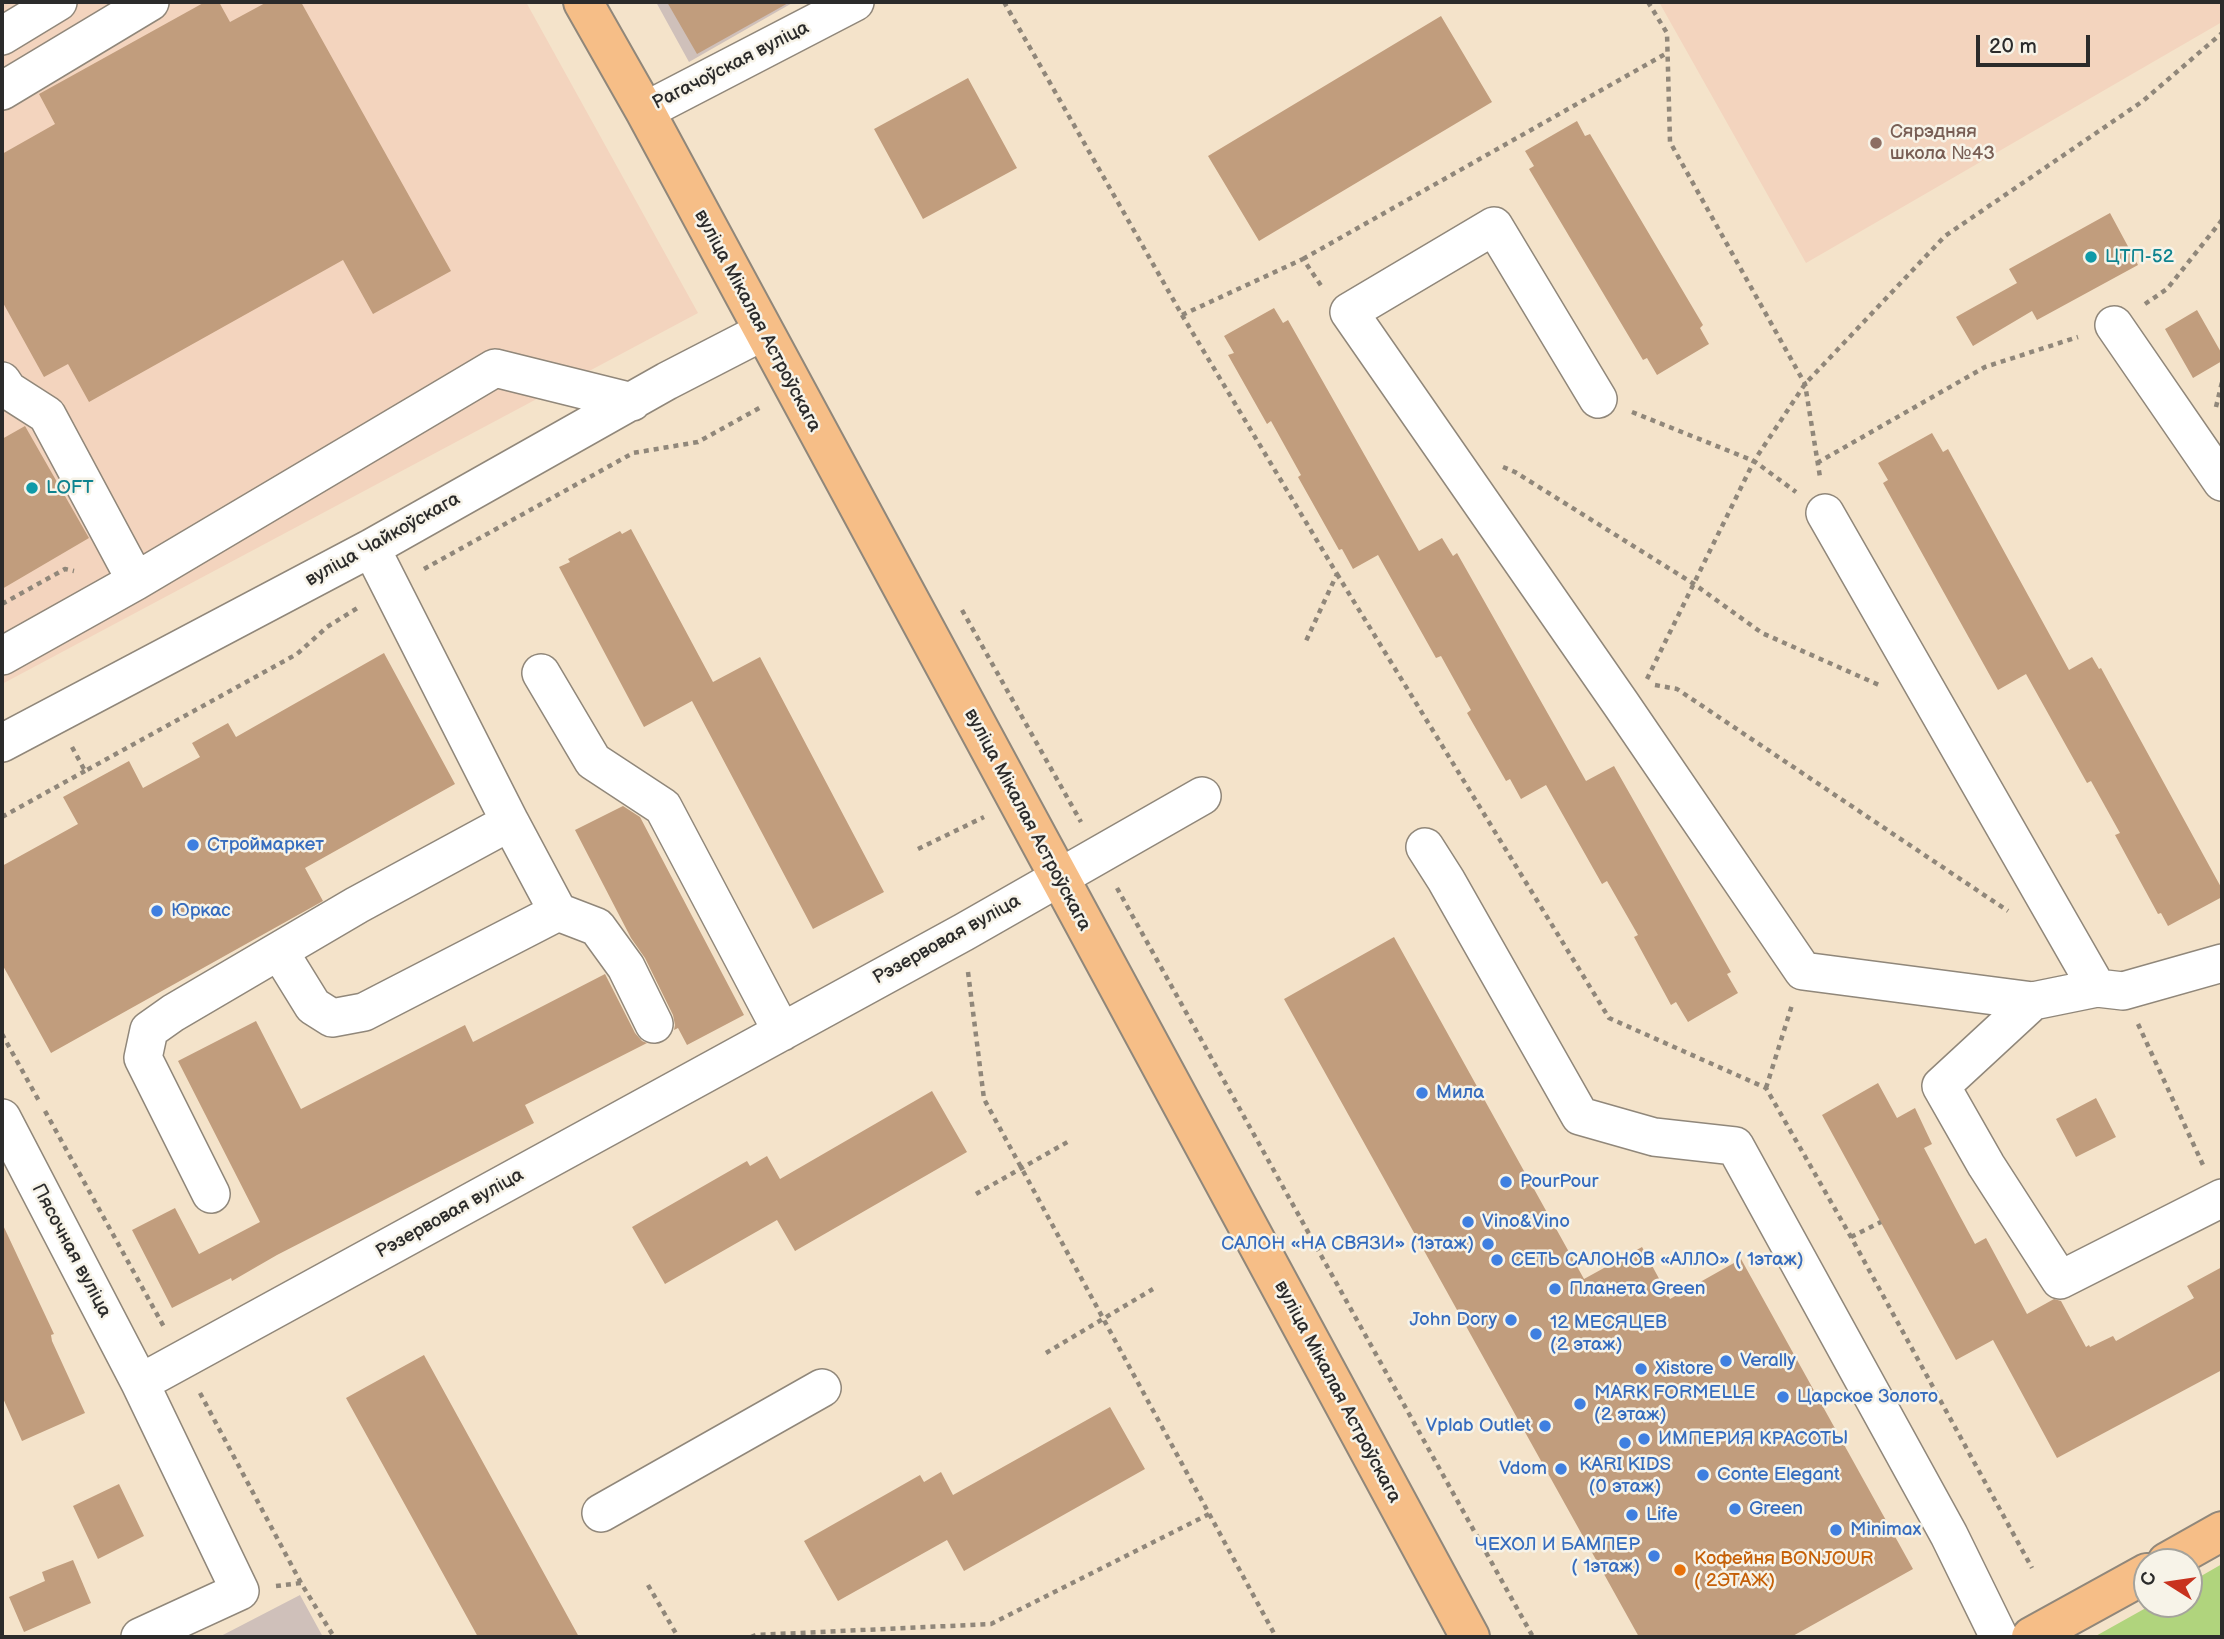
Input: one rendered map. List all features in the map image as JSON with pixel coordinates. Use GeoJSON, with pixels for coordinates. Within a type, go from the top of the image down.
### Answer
{"type":"FeatureCollection","features":[{"type":"Feature","properties":{"kind":"main road","name":"вуліца Мікалая Астроўскага"},"geometry":{"type":"LineString","coordinates":[[583,2],[645,111],[762,332],[1470,1637]]}},
{"type":"Feature","properties":{"kind":"main road"},"geometry":{"type":"LineString","coordinates":[[2192,1548],[2222,1531]]}},
{"type":"Feature","properties":{"kind":"main road"},"geometry":{"type":"LineString","coordinates":[[2031,1637],[2133,1581]]}},
{"type":"Feature","properties":{"kind":"street"},"geometry":{"type":"LineString","coordinates":[[2,36],[58,2]]}},
{"type":"Feature","properties":{"kind":"street"},"geometry":{"type":"LineString","coordinates":[[2,91],[150,2]]}},
{"type":"Feature","properties":{"kind":"street","name":"Рагачоўская вуліца"},"geometry":{"type":"LineString","coordinates":[[645,111],[855,2]]}},
{"type":"Feature","properties":{"kind":"street"},"geometry":{"type":"LineString","coordinates":[[1598,399],[1494,226],[1349,312],[1803,971],[2033,1001],[2110,989],[2222,963]]}},
{"type":"Feature","properties":{"kind":"street"},"geometry":{"type":"LineString","coordinates":[[2114,325],[2222,482]]}},
{"type":"Feature","properties":{"kind":"street","name":"вуліца Чайкоўскага"},"geometry":{"type":"LineString","coordinates":[[2,743],[371,548],[667,381],[762,332]]}},
{"type":"Feature","properties":{"kind":"street"},"geometry":{"type":"LineString","coordinates":[[2,656],[136,581],[495,368],[632,402]]}},
{"type":"Feature","properties":{"kind":"street"},"geometry":{"type":"LineString","coordinates":[[4,388],[47,415],[136,581]]}},
{"type":"Feature","properties":{"kind":"street"},"geometry":{"type":"LineString","coordinates":[[1825,513],[1939,711],[2110,989]]}},
{"type":"Feature","properties":{"kind":"street"},"geometry":{"type":"LineString","coordinates":[[371,548],[558,912],[597,928],[626,967],[654,1024]]}},
{"type":"Feature","properties":{"kind":"street"},"geometry":{"type":"LineString","coordinates":[[541,673],[593,761],[663,807],[782,1032]]}},
{"type":"Feature","properties":{"kind":"street","name":"Рэзервовая вуліца"},"geometry":{"type":"LineString","coordinates":[[140,1383],[964,932],[1202,796]]}},
{"type":"Feature","properties":{"kind":"street"},"geometry":{"type":"LineString","coordinates":[[211,1194],[143,1058],[149,1030],[173,1013],[357,905],[510,822]]}},
{"type":"Feature","properties":{"kind":"street"},"geometry":{"type":"LineString","coordinates":[[1425,847],[1580,1116],[1654,1137],[1735,1146],[1949,1535],[1999,1637]]}},
{"type":"Feature","properties":{"kind":"street"},"geometry":{"type":"LineString","coordinates":[[279,951],[313,1006],[332,1018],[364,1012],[558,912]]}},
{"type":"Feature","properties":{"kind":"street"},"geometry":{"type":"LineString","coordinates":[[2033,1001],[1941,1086],[1986,1165],[2060,1280],[2221,1199]]}},
{"type":"Feature","properties":{"kind":"street","name":"Пясочная вуліца"},"geometry":{"type":"LineString","coordinates":[[2,1118],[140,1383]]}},
{"type":"Feature","properties":{"kind":"street"},"geometry":{"type":"LineString","coordinates":[[140,1383],[240,1591],[140,1637]]}},
{"type":"Feature","properties":{"kind":"street"},"geometry":{"type":"LineString","coordinates":[[601,1513],[822,1388]]}},
{"type":"Feature","properties":{"kind":"path"},"geometry":{"type":"LineString","coordinates":[[1004,2],[1182,315],[1609,1018],[1766,1088],[1851,1237],[2032,1568]]}},
{"type":"Feature","properties":{"kind":"path"},"geometry":{"type":"LineString","coordinates":[[1648,2],[1667,33],[1670,142],[1805,384],[1825,513]]}},
{"type":"Feature","properties":{"kind":"path"},"geometry":{"type":"LineString","coordinates":[[2014,915],[1677,689],[1645,683],[1754,461],[1805,384],[1945,236],[2143,101],[2222,33]]}},
{"type":"Feature","properties":{"kind":"path"},"geometry":{"type":"LineString","coordinates":[[1182,315],[1303,259],[1667,53]]}},
{"type":"Feature","properties":{"kind":"path"},"geometry":{"type":"LineString","coordinates":[[1817,463],[1985,367],[2114,325],[2167,289],[2222,220]]}},
{"type":"Feature","properties":{"kind":"path"},"geometry":{"type":"LineString","coordinates":[[1303,259],[1336,306],[1349,312]]}},
{"type":"Feature","properties":{"kind":"path"},"geometry":{"type":"LineString","coordinates":[[1598,399],[1754,461],[1825,513]]}},
{"type":"Feature","properties":{"kind":"path"},"geometry":{"type":"LineString","coordinates":[[1492,462],[1515,472],[1694,584],[1762,633],[1939,711]]}},
{"type":"Feature","properties":{"kind":"path"},"geometry":{"type":"LineString","coordinates":[[1306,642],[1337,573]]}},
{"type":"Feature","properties":{"kind":"path"},"geometry":{"type":"LineString","coordinates":[[956,599],[1533,1637]]}},
{"type":"Feature","properties":{"kind":"path"},"geometry":{"type":"LineString","coordinates":[[2,817],[85,771]]}},
{"type":"Feature","properties":{"kind":"path"},"geometry":{"type":"LineString","coordinates":[[964,932],[984,1099],[1276,1637]]}},
{"type":"Feature","properties":{"kind":"path"},"geometry":{"type":"LineString","coordinates":[[1766,1088],[1803,971]]}},
{"type":"Feature","properties":{"kind":"path"},"geometry":{"type":"LineString","coordinates":[[2110,989],[2221,1199]]}},
{"type":"Feature","properties":{"kind":"path"},"geometry":{"type":"LineString","coordinates":[[2,1034],[182,1360],[301,1583],[334,1637]]}},
{"type":"Feature","properties":{"kind":"path"},"geometry":{"type":"LineString","coordinates":[[976,1194],[1071,1140]]}},
{"type":"Feature","properties":{"kind":"path"},"geometry":{"type":"LineString","coordinates":[[1851,1237],[1881,1222]]}},
{"type":"Feature","properties":{"kind":"path"},"geometry":{"type":"LineString","coordinates":[[1046,1353],[1153,1289]]}},
{"type":"Feature","properties":{"kind":"path"},"geometry":{"type":"LineString","coordinates":[[751,1637],[756,1634],[991,1624],[1209,1514]]}},
{"type":"Feature","properties":{"kind":"path"},"geometry":{"type":"LineString","coordinates":[[240,1591],[301,1583]]}},
{"type":"Feature","properties":{"kind":"path"},"geometry":{"type":"LineString","coordinates":[[648,1585],[678,1637]]}},
{"type":"Feature","properties":{"kind":"shaded area"},"geometry":{"type":"Polygon","coordinates":[[[2,2],[526,2],[698,313],[2,684],[2,2]]]}},
{"type":"Feature","properties":{"kind":"shaded area"},"geometry":{"type":"Polygon","coordinates":[[[656,2],[794,2],[689,62],[656,2]]]}},
{"type":"Feature","properties":{"kind":"shaded area","name":"Сярэдняя школа №43"},"geometry":{"type":"Polygon","coordinates":[[[1659,2],[2222,2],[2222,22],[1806,263],[1659,2]]]}},
{"type":"Feature","properties":{"kind":"shaded area"},"geometry":{"type":"Polygon","coordinates":[[[300,1595],[323,1637],[219,1637],[300,1595]]]}},
{"type":"Feature","properties":{"kind":"green space"},"geometry":{"type":"Polygon","coordinates":[[[2222,1564],[2222,1637],[2094,1637],[2133,1615],[2133,1618],[2203,1618],[2203,1575],[2222,1564]]]}},
{"type":"Feature","properties":{"kind":"building"},"geometry":{"type":"Polygon","coordinates":[[[205,2],[219,2],[230,22],[267,2],[301,2],[451,271],[373,314],[343,260],[89,402],[68,364],[44,377],[2,301],[2,154],[55,124],[39,94],[205,2]]]}},
{"type":"Feature","properties":{"kind":"building"},"geometry":{"type":"Polygon","coordinates":[[[667,2],[790,2],[697,54],[667,2]]]}},
{"type":"Feature","properties":{"kind":"building"},"geometry":{"type":"Polygon","coordinates":[[[1441,16],[1492,102],[1259,241],[1208,156],[1441,16]]]}},
{"type":"Feature","properties":{"kind":"building"},"geometry":{"type":"Polygon","coordinates":[[[968,78],[1017,168],[923,219],[874,129],[968,78]]]}},
{"type":"Feature","properties":{"kind":"building"},"geometry":{"type":"Polygon","coordinates":[[[1577,121],[1585,136],[1590,134],[1703,325],[1700,328],[1709,344],[1657,375],[1647,358],[1643,360],[1529,169],[1534,166],[1525,151],[1577,121]]]}},
{"type":"Feature","properties":{"kind":"building"},"geometry":{"type":"Polygon","coordinates":[[[2110,213],[2138,265],[2037,320],[2032,311],[1973,346],[1956,317],[2017,283],[2009,269],[2110,213]]]}},
{"type":"Feature","properties":{"kind":"building"},"geometry":{"type":"Polygon","coordinates":[[[1274,308],[1283,323],[1288,320],[1419,551],[1442,538],[1453,556],[1457,553],[1586,781],[1614,766],[1731,972],[1727,974],[1738,993],[1688,1022],[1676,1002],[1671,1005],[1634,937],[1638,935],[1607,881],[1602,884],[1546,785],[1521,799],[1510,779],[1506,781],[1467,713],[1471,710],[1441,656],[1436,658],[1378,555],[1353,569],[1342,549],[1339,550],[1298,477],[1301,475],[1271,421],[1267,424],[1228,355],[1234,353],[1224,336],[1274,308]]]}},
{"type":"Feature","properties":{"kind":"building"},"geometry":{"type":"Polygon","coordinates":[[[2197,310],[2222,354],[2222,361],[2193,378],[2165,329],[2197,310]]]}},
{"type":"Feature","properties":{"kind":"building","name":"LOFT"},"geometry":{"type":"Polygon","coordinates":[[[25,426],[89,538],[2,589],[2,439],[25,426]]]}},
{"type":"Feature","properties":{"kind":"building"},"geometry":{"type":"Polygon","coordinates":[[[1932,433],[1943,452],[1948,449],[2069,670],[2092,657],[2099,669],[2101,668],[2222,889],[2222,897],[2168,926],[2161,913],[2158,914],[2115,835],[2120,833],[2091,781],[2087,783],[2026,674],[1998,690],[1883,483],[1888,480],[1878,463],[1932,433]]]}},
{"type":"Feature","properties":{"kind":"building"},"geometry":{"type":"Polygon","coordinates":[[[631,529],[713,682],[760,657],[884,892],[813,929],[692,701],[644,727],[559,567],[570,562],[568,559],[620,531],[622,534],[631,529]]]}},
{"type":"Feature","properties":{"kind":"building","name":"Строймаркет"},"geometry":{"type":"Polygon","coordinates":[[[384,653],[455,784],[305,868],[323,901],[51,1053],[2,964],[2,866],[78,824],[63,797],[129,761],[143,788],[200,757],[192,743],[228,723],[236,737],[384,653]]]}},
{"type":"Feature","properties":{"kind":"building"},"geometry":{"type":"Polygon","coordinates":[[[623,806],[640,817],[744,1015],[687,1045],[678,1028],[674,1030],[673,1015],[645,958],[631,938],[575,830],[623,806]]]}},
{"type":"Feature","properties":{"kind":"building","name":"Планета Green"},"geometry":{"type":"Polygon","coordinates":[[[1394,937],[1584,1279],[1642,1247],[1670,1299],[1741,1259],[1913,1569],[1791,1637],[1639,1637],[1284,999],[1394,937]]]}},
{"type":"Feature","properties":{"kind":"building"},"geometry":{"type":"Polygon","coordinates":[[[605,974],[635,1033],[647,1043],[525,1105],[534,1123],[277,1255],[232,1281],[231,1278],[172,1308],[132,1230],[175,1208],[199,1254],[260,1222],[178,1061],[256,1021],[301,1109],[465,1025],[473,1042],[605,974]]]}},
{"type":"Feature","properties":{"kind":"building"},"geometry":{"type":"Polygon","coordinates":[[[1878,1083],[1897,1118],[1915,1108],[1932,1144],[1924,1148],[1975,1244],[1986,1238],[2027,1314],[2054,1299],[2061,1301],[2086,1347],[2113,1336],[2116,1341],[2194,1298],[2187,1286],[2222,1267],[2222,1370],[2057,1458],[1993,1340],[1956,1360],[1822,1115],[1878,1083]]]}},
{"type":"Feature","properties":{"kind":"building"},"geometry":{"type":"Polygon","coordinates":[[[932,1091],[967,1152],[795,1251],[777,1220],[665,1284],[632,1227],[747,1161],[750,1166],[767,1156],[780,1179],[932,1091]]]}},
{"type":"Feature","properties":{"kind":"building"},"geometry":{"type":"Polygon","coordinates":[[[2096,1098],[2116,1137],[2076,1157],[2056,1119],[2096,1098]]]}},
{"type":"Feature","properties":{"kind":"building"},"geometry":{"type":"Polygon","coordinates":[[[2,1223],[54,1334],[51,1335],[52,1341],[85,1413],[22,1441],[2,1396],[2,1223]]]}},
{"type":"Feature","properties":{"kind":"building"},"geometry":{"type":"Polygon","coordinates":[[[424,1355],[579,1637],[478,1637],[346,1398],[424,1355]]]}},
{"type":"Feature","properties":{"kind":"building"},"geometry":{"type":"Polygon","coordinates":[[[1110,1407],[1145,1469],[964,1571],[947,1540],[838,1601],[804,1541],[920,1475],[924,1482],[941,1472],[953,1495],[1110,1407]]]}},
{"type":"Feature","properties":{"kind":"building"},"geometry":{"type":"Polygon","coordinates":[[[119,1484],[144,1536],[98,1559],[73,1506],[119,1484]]]}},
{"type":"Feature","properties":{"kind":"building"},"geometry":{"type":"Polygon","coordinates":[[[73,1560],[91,1603],[24,1632],[9,1597],[45,1581],[42,1572],[73,1560]]]}},
{"type":"Feature","properties":{"kind":"place","name":"Сярэдняя школа №43"},"geometry":{"type":"Point","coordinates":[1876,143]}},
{"type":"Feature","properties":{"kind":"place","name":"ЦТП-52"},"geometry":{"type":"Point","coordinates":[2091,257]}},
{"type":"Feature","properties":{"kind":"place","name":"LOFT"},"geometry":{"type":"Point","coordinates":[32,488]}},
{"type":"Feature","properties":{"kind":"place","name":"Строймаркет"},"geometry":{"type":"Point","coordinates":[193,845]}},
{"type":"Feature","properties":{"kind":"place","name":"Юркас"},"geometry":{"type":"Point","coordinates":[157,911]}},
{"type":"Feature","properties":{"kind":"place","name":"Мила"},"geometry":{"type":"Point","coordinates":[1422,1093]}},
{"type":"Feature","properties":{"kind":"place","name":"PourPour"},"geometry":{"type":"Point","coordinates":[1506,1182]}},
{"type":"Feature","properties":{"kind":"place","name":"Vino&Vino"},"geometry":{"type":"Point","coordinates":[1468,1222]}},
{"type":"Feature","properties":{"kind":"place","name":"САЛОН «НА СВЯЗИ» (1этаж)"},"geometry":{"type":"Point","coordinates":[1488,1244]}},
{"type":"Feature","properties":{"kind":"place","name":"СЕТЬ САЛОНОВ «АЛЛО» ( 1этаж)"},"geometry":{"type":"Point","coordinates":[1497,1260]}},
{"type":"Feature","properties":{"kind":"place","name":"Планета Green"},"geometry":{"type":"Point","coordinates":[1555,1289]}},
{"type":"Feature","properties":{"kind":"place","name":"John Dory"},"geometry":{"type":"Point","coordinates":[1511,1320]}},
{"type":"Feature","properties":{"kind":"place","name":"12 МЕСЯЦЕВ (2 этаж)"},"geometry":{"type":"Point","coordinates":[1536,1334]}},
{"type":"Feature","properties":{"kind":"place","name":"Verally"},"geometry":{"type":"Point","coordinates":[1726,1361]}},
{"type":"Feature","properties":{"kind":"place","name":"Xistore"},"geometry":{"type":"Point","coordinates":[1641,1369]}},
{"type":"Feature","properties":{"kind":"place","name":"Царское Золото"},"geometry":{"type":"Point","coordinates":[1783,1397]}},
{"type":"Feature","properties":{"kind":"place","name":"MARK FORMELLE (2 этаж)"},"geometry":{"type":"Point","coordinates":[1580,1404]}},
{"type":"Feature","properties":{"kind":"place","name":"Vplab Outlet"},"geometry":{"type":"Point","coordinates":[1545,1426]}},
{"type":"Feature","properties":{"kind":"place","name":"ИМПЕРИЯ КРАСОТЫ"},"geometry":{"type":"Point","coordinates":[1644,1439]}},
{"type":"Feature","properties":{"kind":"place","name":"KARI KIDS (0 этаж)"},"geometry":{"type":"Point","coordinates":[1625,1443]}},
{"type":"Feature","properties":{"kind":"place","name":"Vdom"},"geometry":{"type":"Point","coordinates":[1561,1469]}},
{"type":"Feature","properties":{"kind":"place","name":"Conte Elegant"},"geometry":{"type":"Point","coordinates":[1703,1475]}},
{"type":"Feature","properties":{"kind":"place","name":"Green"},"geometry":{"type":"Point","coordinates":[1735,1509]}},
{"type":"Feature","properties":{"kind":"place","name":"Life"},"geometry":{"type":"Point","coordinates":[1632,1515]}},
{"type":"Feature","properties":{"kind":"place","name":"Minimax"},"geometry":{"type":"Point","coordinates":[1836,1530]}},
{"type":"Feature","properties":{"kind":"place","name":"ЧЕХОЛ И БАМПЕР ( 1этаж)"},"geometry":{"type":"Point","coordinates":[1654,1556]}},
{"type":"Feature","properties":{"kind":"place","name":"Кофейня BONJOUR ( 2ЭТАЖ)"},"geometry":{"type":"Point","coordinates":[1680,1570]}}]}
